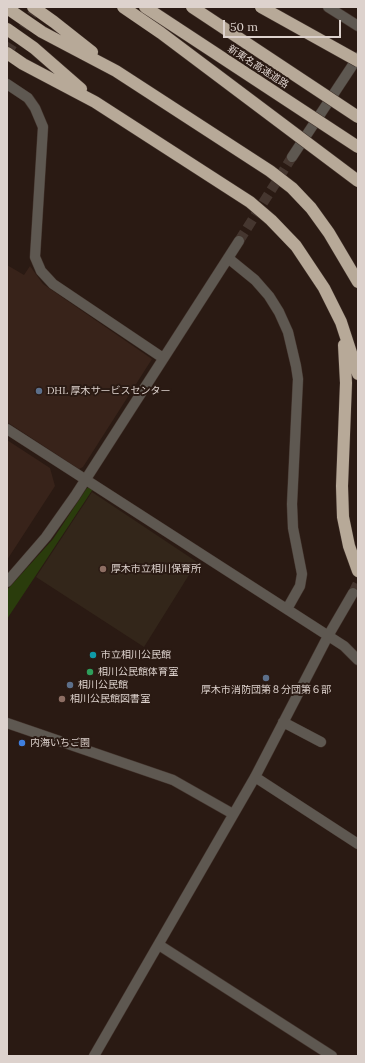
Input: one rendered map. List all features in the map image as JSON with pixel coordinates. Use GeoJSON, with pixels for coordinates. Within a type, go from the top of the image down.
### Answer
{"type":"FeatureCollection","features":[{"type":"Feature","properties":{"kind":"highway"},"geometry":{"type":"LineString","coordinates":[[33,7],[116,71],[292,188],[311,208],[329,233],[358,282]]}},
{"type":"Feature","properties":{"kind":"highway"},"geometry":{"type":"LineString","coordinates":[[123,7],[161,33],[358,181]]}},
{"type":"Feature","properties":{"kind":"highway","name":"新東名高速道路"},"geometry":{"type":"LineString","coordinates":[[145,7],[358,147]]}},
{"type":"Feature","properties":{"kind":"highway","name":"新東名高速道路"},"geometry":{"type":"LineString","coordinates":[[192,7],[358,117]]}},
{"type":"Feature","properties":{"kind":"highway"},"geometry":{"type":"LineString","coordinates":[[261,7],[358,62]]}},
{"type":"Feature","properties":{"kind":"highway"},"geometry":{"type":"LineString","coordinates":[[7,8],[42,32],[116,71]]}},
{"type":"Feature","properties":{"kind":"highway"},"geometry":{"type":"LineString","coordinates":[[7,29],[34,48],[95,102]]}},
{"type":"Feature","properties":{"kind":"highway"},"geometry":{"type":"LineString","coordinates":[[7,53],[23,64],[95,102],[250,202],[271,220],[296,246],[320,282],[341,322],[358,374]]}},
{"type":"Feature","properties":{"kind":"highway"},"geometry":{"type":"LineString","coordinates":[[341,322],[346,353],[342,486],[343,517],[349,546],[358,571]]}},
{"type":"Feature","properties":{"kind":"street"},"geometry":{"type":"LineString","coordinates":[[328,7],[358,26]]}},
{"type":"Feature","properties":{"kind":"street"},"geometry":{"type":"LineString","coordinates":[[292,157],[358,57]]}},
{"type":"Feature","properties":{"kind":"street"},"geometry":{"type":"LineString","coordinates":[[7,84],[28,98],[35,108],[43,127],[35,257],[41,271],[53,284],[163,358]]}},
{"type":"Feature","properties":{"kind":"street"},"geometry":{"type":"LineString","coordinates":[[7,582],[46,537],[85,480],[238,241]]}},
{"type":"Feature","properties":{"kind":"street"},"geometry":{"type":"LineString","coordinates":[[228,258],[255,280],[280,312],[288,332],[296,366],[298,379],[292,504],[293,528],[302,574],[300,586],[286,609]]}},
{"type":"Feature","properties":{"kind":"street"},"geometry":{"type":"LineString","coordinates":[[7,429],[344,646],[358,660]]}},
{"type":"Feature","properties":{"kind":"street"},"geometry":{"type":"LineString","coordinates":[[94,1056],[255,777],[352,593]]}},
{"type":"Feature","properties":{"kind":"street"},"geometry":{"type":"LineString","coordinates":[[283,722],[322,742]]}},
{"type":"Feature","properties":{"kind":"street"},"geometry":{"type":"LineString","coordinates":[[7,723],[173,780],[233,814]]}},
{"type":"Feature","properties":{"kind":"street"},"geometry":{"type":"LineString","coordinates":[[255,777],[358,844]]}},
{"type":"Feature","properties":{"kind":"street"},"geometry":{"type":"LineString","coordinates":[[159,945],[332,1056]]}},
{"type":"Feature","properties":{"kind":"shaded area"},"geometry":{"type":"Polygon","coordinates":[[[7,265],[24,275],[30,266],[43,284],[152,359],[83,467],[79,469],[7,422],[7,265]]]}},
{"type":"Feature","properties":{"kind":"shaded area"},"geometry":{"type":"Polygon","coordinates":[[[7,440],[50,468],[55,486],[7,560],[7,440]]]}},
{"type":"Feature","properties":{"kind":"shaded area"},"geometry":{"type":"Polygon","coordinates":[[[92,492],[197,562],[144,647],[36,577],[92,492]]]}},
{"type":"Feature","properties":{"kind":"green space"},"geometry":{"type":"Polygon","coordinates":[[[90,487],[93,489],[7,619],[7,590],[53,539],[87,488],[90,487]]]}},
{"type":"Feature","properties":{"kind":"tunnel"},"geometry":{"type":"LineString","coordinates":[[7,53],[37,7]]}},
{"type":"Feature","properties":{"kind":"tunnel"},"geometry":{"type":"LineString","coordinates":[[239,241],[292,157]]}},
{"type":"Feature","properties":{"kind":"tunnel"},"geometry":{"type":"LineString","coordinates":[[353,593],[358,583]]}},
{"type":"Feature","properties":{"kind":"place","name":"DHL 厚木サービスセンター"},"geometry":{"type":"Point","coordinates":[39,391]}},
{"type":"Feature","properties":{"kind":"place","name":"厚木市立相川保育所"},"geometry":{"type":"Point","coordinates":[103,569]}},
{"type":"Feature","properties":{"kind":"place","name":"市立相川公民館"},"geometry":{"type":"Point","coordinates":[93,655]}},
{"type":"Feature","properties":{"kind":"place","name":"相川公民館体育室"},"geometry":{"type":"Point","coordinates":[90,672]}},
{"type":"Feature","properties":{"kind":"place","name":"厚木市消防団第８分団第６部"},"geometry":{"type":"Point","coordinates":[266,678]}},
{"type":"Feature","properties":{"kind":"place","name":"相川公民館"},"geometry":{"type":"Point","coordinates":[70,685]}},
{"type":"Feature","properties":{"kind":"place","name":"相川公民館図書室"},"geometry":{"type":"Point","coordinates":[62,699]}},
{"type":"Feature","properties":{"kind":"place","name":"内海いちご園"},"geometry":{"type":"Point","coordinates":[22,743]}}]}
